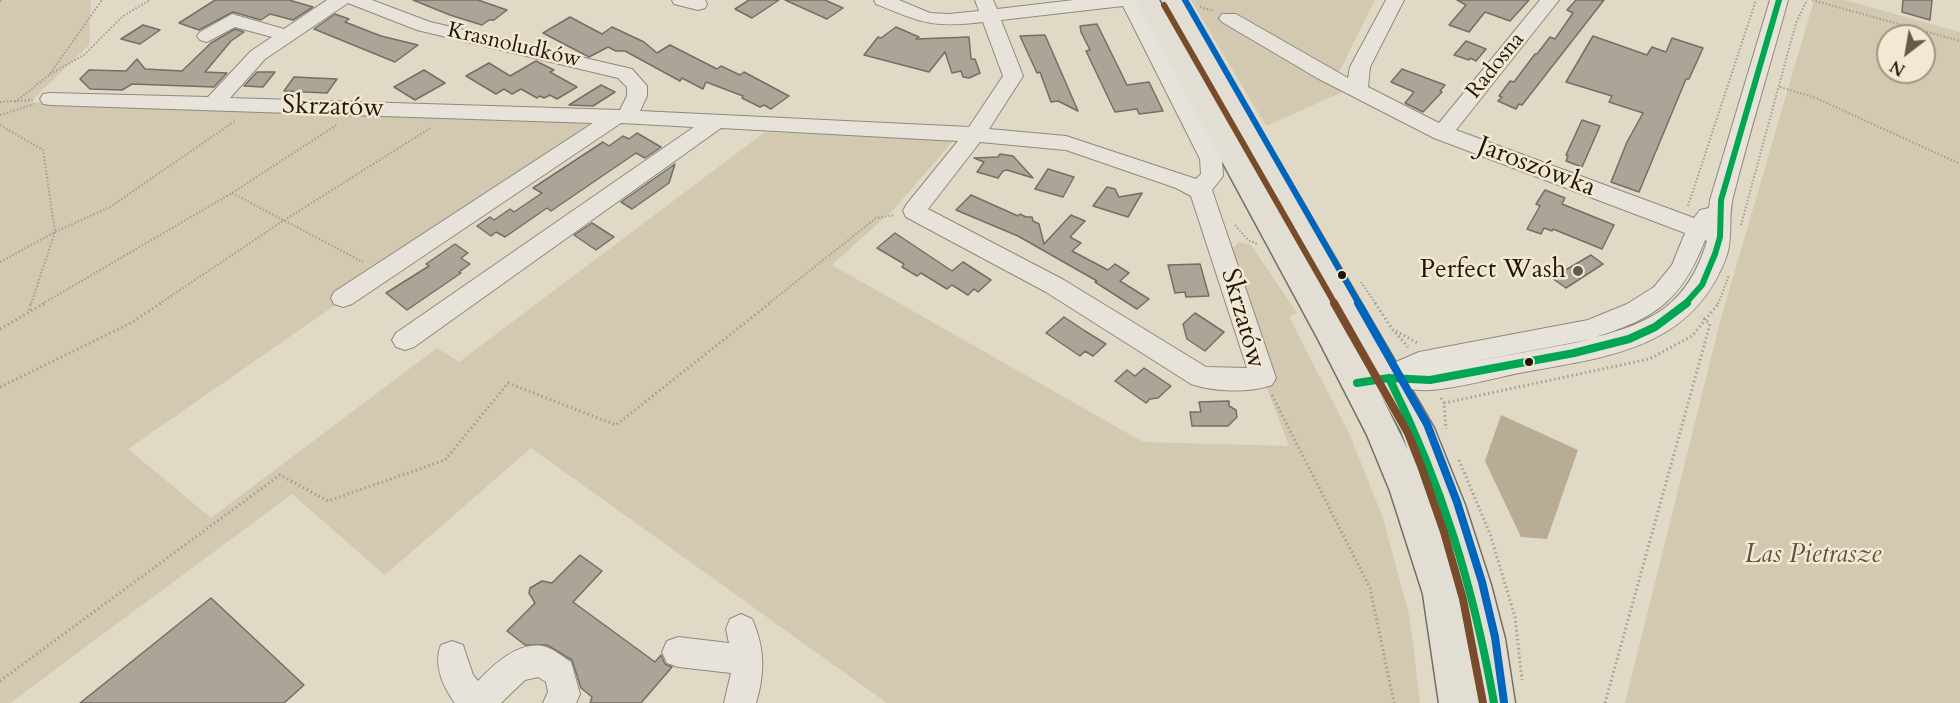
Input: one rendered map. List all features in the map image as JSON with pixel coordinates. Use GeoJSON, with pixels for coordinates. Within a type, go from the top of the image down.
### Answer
{"type":"FeatureCollection","features":[{"type":"Feature","properties":{"kind":"main road"},"geometry":{"type":"LineString","coordinates":[[1147,0],[1373,380],[1417,428],[1442,488],[1464,558],[1485,639],[1494,703]]}},
{"type":"Feature","properties":{"kind":"main road"},"geometry":{"type":"LineString","coordinates":[[1173,0],[1373,380],[1384,435],[1408,491],[1443,594],[1460,703]]}},
{"type":"Feature","properties":{"kind":"street"},"geometry":{"type":"LineString","coordinates":[[214,103],[258,55],[340,0]]}},
{"type":"Feature","properties":{"kind":"street","name":"Krasnoludków"},"geometry":{"type":"LineString","coordinates":[[355,0],[424,26],[625,73],[637,86],[637,96],[622,117]]}},
{"type":"Feature","properties":{"kind":"street"},"geometry":{"type":"LineString","coordinates":[[883,0],[913,13],[937,19],[987,8],[1123,0]]}},
{"type":"Feature","properties":{"kind":"street"},"geometry":{"type":"LineString","coordinates":[[1129,0],[1211,159],[1212,177],[1199,190]]}},
{"type":"Feature","properties":{"kind":"street"},"geometry":{"type":"LineString","coordinates":[[1356,90],[1364,58],[1395,0]]}},
{"type":"Feature","properties":{"kind":"street","name":"Radosna"},"geometry":{"type":"LineString","coordinates":[[1442,133],[1550,0]]}},
{"type":"Feature","properties":{"kind":"street"},"geometry":{"type":"LineString","coordinates":[[1373,380],[1419,362],[1592,329],[1636,311],[1663,293],[1710,229],[1721,200],[1779,0]]}},
{"type":"Feature","properties":{"kind":"street"},"geometry":{"type":"LineString","coordinates":[[914,211],[975,134],[1013,76],[987,8]]}},
{"type":"Feature","properties":{"kind":"street","name":"Jaroszówka"},"geometry":{"type":"LineString","coordinates":[[1229,18],[1280,46],[1332,79],[1442,133],[1710,229]]}},
{"type":"Feature","properties":{"kind":"street"},"geometry":{"type":"LineString","coordinates":[[207,36],[232,20],[286,35]]}},
{"type":"Feature","properties":{"kind":"street","name":"Skrzatów"},"geometry":{"type":"LineString","coordinates":[[50,99],[622,117],[975,134],[1034,138],[1066,143],[1199,190],[1205,198],[1263,378],[1200,377],[1055,286],[914,211]]}},
{"type":"Feature","properties":{"kind":"street"},"geometry":{"type":"LineString","coordinates":[[343,298],[622,117]]}},
{"type":"Feature","properties":{"kind":"street"},"geometry":{"type":"LineString","coordinates":[[405,340],[716,122]]}},
{"type":"Feature","properties":{"kind":"street"},"geometry":{"type":"LineString","coordinates":[[740,703],[748,675],[748,648],[741,629]]}},
{"type":"Feature","properties":{"kind":"street"},"geometry":{"type":"LineString","coordinates":[[678,652],[748,660]]}},
{"type":"Feature","properties":{"kind":"street"},"geometry":{"type":"LineString","coordinates":[[452,656],[459,682],[474,703]]}},
{"type":"Feature","properties":{"kind":"street"},"geometry":{"type":"LineString","coordinates":[[480,703],[506,673],[521,663],[542,661],[560,674],[564,694],[560,703]]}},
{"type":"Feature","properties":{"kind":"path"},"geometry":{"type":"LineString","coordinates":[[49,75],[102,0]]}},
{"type":"Feature","properties":{"kind":"path"},"geometry":{"type":"LineString","coordinates":[[15,102],[49,75],[86,53],[117,20],[136,6],[150,0]]}},
{"type":"Feature","properties":{"kind":"path"},"geometry":{"type":"LineString","coordinates":[[1710,229],[1700,164],[1756,0]]}},
{"type":"Feature","properties":{"kind":"path"},"geometry":{"type":"LineString","coordinates":[[1710,229],[1779,87],[1796,23],[1807,0]]}},
{"type":"Feature","properties":{"kind":"path"},"geometry":{"type":"LineString","coordinates":[[1812,0],[1960,41]]}},
{"type":"Feature","properties":{"kind":"path"},"geometry":{"type":"LineString","coordinates":[[1779,87],[1816,98],[1960,164]]}},
{"type":"Feature","properties":{"kind":"path"},"geometry":{"type":"LineString","coordinates":[[0,102],[50,99]]}},
{"type":"Feature","properties":{"kind":"path"},"geometry":{"type":"LineString","coordinates":[[0,115],[50,99]]}},
{"type":"Feature","properties":{"kind":"path"},"geometry":{"type":"LineString","coordinates":[[0,329],[232,193],[358,109]]}},
{"type":"Feature","properties":{"kind":"path"},"geometry":{"type":"LineString","coordinates":[[0,387],[131,323],[283,221],[456,111]]}},
{"type":"Feature","properties":{"kind":"path"},"geometry":{"type":"LineString","coordinates":[[0,262],[55,232],[110,207],[237,120]]}},
{"type":"Feature","properties":{"kind":"path"},"geometry":{"type":"LineString","coordinates":[[0,125],[43,150],[55,232],[28,312]]}},
{"type":"Feature","properties":{"kind":"path"},"geometry":{"type":"LineString","coordinates":[[232,193],[361,261]]}},
{"type":"Feature","properties":{"kind":"path"},"geometry":{"type":"LineString","coordinates":[[0,681],[280,475],[328,501],[445,460],[508,383],[616,425],[876,218],[914,211]]}},
{"type":"Feature","properties":{"kind":"path"},"geometry":{"type":"LineString","coordinates":[[1605,703],[1710,324],[1700,315]]}},
{"type":"Feature","properties":{"kind":"path"},"geometry":{"type":"LineString","coordinates":[[1263,378],[1370,588],[1394,703]]}},
{"type":"Feature","properties":{"kind":"green space"},"geometry":{"type":"Polygon","coordinates":[[[0,0],[91,0],[89,45],[30,102],[599,122],[128,449],[211,518],[437,348],[459,362],[765,132],[954,140],[894,209],[832,265],[1143,442],[1289,446],[1263,378],[1231,250],[1239,242],[1251,245],[1297,313],[1289,317],[1349,433],[1383,518],[1410,619],[1420,703],[887,703],[531,448],[385,575],[292,494],[10,703],[0,703],[0,0]]]}},
{"type":"Feature","properties":{"kind":"green space"},"geometry":{"type":"Polygon","coordinates":[[[1191,0],[1375,0],[1338,74],[1345,91],[1266,126],[1191,0]]]}},
{"type":"Feature","properties":{"kind":"green space","name":"Las Pietrasze"},"geometry":{"type":"Polygon","coordinates":[[[1814,0],[1844,0],[1931,24],[1876,24],[1876,84],[1936,84],[1936,25],[1960,32],[1960,703],[1625,703],[1720,322],[1814,0]]]}},
{"type":"Feature","properties":{"kind":"shaded area"},"geometry":{"type":"Polygon","coordinates":[[[1501,415],[1578,450],[1547,539],[1521,537],[1485,461],[1501,415]]]}},
{"type":"Feature","properties":{"kind":"building"},"geometry":{"type":"Polygon","coordinates":[[[215,0],[289,0],[313,7],[293,20],[270,14],[261,20],[233,12],[199,30],[179,23],[215,0]]]}},
{"type":"Feature","properties":{"kind":"building"},"geometry":{"type":"Polygon","coordinates":[[[413,0],[478,0],[507,10],[494,20],[489,20],[482,25],[413,0]]]}},
{"type":"Feature","properties":{"kind":"building"},"geometry":{"type":"Polygon","coordinates":[[[749,0],[779,0],[752,18],[735,9],[749,0]]]}},
{"type":"Feature","properties":{"kind":"building"},"geometry":{"type":"Polygon","coordinates":[[[785,0],[825,0],[843,8],[827,19],[785,0]]]}},
{"type":"Feature","properties":{"kind":"building"},"geometry":{"type":"Polygon","coordinates":[[[1457,0],[1529,0],[1510,21],[1485,12],[1469,32],[1449,25],[1466,5],[1457,0]]]}},
{"type":"Feature","properties":{"kind":"building"},"geometry":{"type":"Polygon","coordinates":[[[1576,0],[1604,0],[1522,105],[1519,104],[1516,109],[1498,101],[1510,81],[1514,82],[1550,37],[1555,39],[1573,13],[1567,10],[1576,0]]]}},
{"type":"Feature","properties":{"kind":"building"},"geometry":{"type":"Polygon","coordinates":[[[1903,0],[1932,0],[1930,20],[1902,12],[1903,0]]]}},
{"type":"Feature","properties":{"kind":"building"},"geometry":{"type":"Polygon","coordinates":[[[335,14],[349,19],[345,22],[381,36],[418,45],[395,62],[314,29],[335,14]]]}},
{"type":"Feature","properties":{"kind":"building"},"geometry":{"type":"Polygon","coordinates":[[[570,17],[602,34],[612,27],[644,42],[657,53],[670,45],[717,69],[721,66],[740,75],[744,72],[789,96],[771,109],[764,105],[760,107],[742,98],[743,96],[706,82],[703,89],[682,78],[680,81],[625,51],[616,51],[608,47],[589,57],[543,33],[570,17]]]}},
{"type":"Feature","properties":{"kind":"building"},"geometry":{"type":"Polygon","coordinates":[[[1097,24],[1127,85],[1149,82],[1163,111],[1139,114],[1137,109],[1115,112],[1086,51],[1090,50],[1081,32],[1080,26],[1097,24]]]}},
{"type":"Feature","properties":{"kind":"building"},"geometry":{"type":"Polygon","coordinates":[[[143,25],[160,30],[140,44],[121,39],[143,25]]]}},
{"type":"Feature","properties":{"kind":"building"},"geometry":{"type":"Polygon","coordinates":[[[896,27],[919,37],[916,39],[969,37],[971,59],[975,59],[980,73],[969,78],[963,77],[961,71],[952,73],[945,52],[929,72],[864,55],[878,37],[881,38],[896,27]]]}},
{"type":"Feature","properties":{"kind":"building"},"geometry":{"type":"Polygon","coordinates":[[[235,29],[244,32],[231,41],[205,72],[227,73],[214,87],[132,84],[122,90],[90,89],[80,79],[89,70],[126,71],[137,59],[145,69],[182,71],[211,43],[235,29]]]}},
{"type":"Feature","properties":{"kind":"building"},"geometry":{"type":"Polygon","coordinates":[[[1045,35],[1078,111],[1058,101],[1051,102],[1040,72],[1037,73],[1020,36],[1045,35]]]}},
{"type":"Feature","properties":{"kind":"building"},"geometry":{"type":"Polygon","coordinates":[[[1593,36],[1647,55],[1652,47],[1666,52],[1672,38],[1703,48],[1689,79],[1686,79],[1639,192],[1611,182],[1627,142],[1643,113],[1609,102],[1612,96],[1566,82],[1593,36]]]}},
{"type":"Feature","properties":{"kind":"building"},"geometry":{"type":"Polygon","coordinates":[[[1466,41],[1486,49],[1476,61],[1454,55],[1466,41]]]}},
{"type":"Feature","properties":{"kind":"building"},"geometry":{"type":"Polygon","coordinates":[[[536,61],[554,70],[550,72],[577,87],[557,99],[550,95],[537,98],[521,89],[512,94],[504,89],[496,94],[466,76],[489,63],[510,76],[536,61]]]}},
{"type":"Feature","properties":{"kind":"building"},"geometry":{"type":"Polygon","coordinates":[[[1402,69],[1445,85],[1440,91],[1442,92],[1423,112],[1405,103],[1414,92],[1391,82],[1402,69]]]}},
{"type":"Feature","properties":{"kind":"building"},"geometry":{"type":"Polygon","coordinates":[[[424,70],[445,83],[415,100],[394,87],[424,70]]]}},
{"type":"Feature","properties":{"kind":"building"},"geometry":{"type":"Polygon","coordinates":[[[257,72],[275,72],[263,87],[244,86],[257,72]]]}},
{"type":"Feature","properties":{"kind":"building"},"geometry":{"type":"Polygon","coordinates":[[[294,77],[337,79],[327,93],[284,91],[294,77]]]}},
{"type":"Feature","properties":{"kind":"building"},"geometry":{"type":"Polygon","coordinates":[[[601,85],[615,92],[593,106],[569,105],[601,85]]]}},
{"type":"Feature","properties":{"kind":"building"},"geometry":{"type":"Polygon","coordinates":[[[1582,120],[1600,126],[1582,167],[1566,161],[1568,156],[1566,155],[1582,120]]]}},
{"type":"Feature","properties":{"kind":"building"},"geometry":{"type":"Polygon","coordinates":[[[637,133],[661,147],[645,158],[636,153],[551,211],[547,208],[505,237],[496,232],[491,236],[477,226],[490,217],[494,220],[510,209],[514,212],[542,193],[533,188],[603,142],[609,146],[623,136],[629,139],[637,133]]]}},
{"type":"Feature","properties":{"kind":"building"},"geometry":{"type":"Polygon","coordinates":[[[1000,154],[1013,156],[1033,178],[1007,170],[1003,171],[998,178],[977,172],[984,162],[974,158],[998,157],[1000,154]]]}},
{"type":"Feature","properties":{"kind":"building"},"geometry":{"type":"Polygon","coordinates":[[[675,164],[669,183],[632,209],[621,202],[675,164]]]}},
{"type":"Feature","properties":{"kind":"building"},"geometry":{"type":"Polygon","coordinates":[[[1048,169],[1074,177],[1063,197],[1035,189],[1048,169]]]}},
{"type":"Feature","properties":{"kind":"building"},"geometry":{"type":"Polygon","coordinates":[[[1107,187],[1115,189],[1119,197],[1142,193],[1128,217],[1093,206],[1107,187]]]}},
{"type":"Feature","properties":{"kind":"building"},"geometry":{"type":"Polygon","coordinates":[[[1545,190],[1565,198],[1562,204],[1614,225],[1602,249],[1553,229],[1552,231],[1544,228],[1541,234],[1527,229],[1540,206],[1536,204],[1545,190]]]}},
{"type":"Feature","properties":{"kind":"building"},"geometry":{"type":"Polygon","coordinates":[[[971,195],[1018,216],[1020,214],[1032,217],[1033,221],[1039,224],[1044,244],[1071,215],[1085,221],[1070,237],[1081,243],[1072,251],[1108,270],[1115,264],[1129,273],[1120,281],[1149,299],[1137,309],[1095,282],[1097,281],[1018,236],[956,210],[971,195]]]}},
{"type":"Feature","properties":{"kind":"building"},"geometry":{"type":"Polygon","coordinates":[[[592,223],[614,237],[596,250],[574,235],[592,223]]]}},
{"type":"Feature","properties":{"kind":"building"},"geometry":{"type":"Polygon","coordinates":[[[895,233],[952,271],[963,262],[991,280],[978,292],[974,289],[968,295],[952,285],[947,289],[921,273],[917,276],[902,267],[904,264],[877,248],[895,233]]]}},
{"type":"Feature","properties":{"kind":"building"},"geometry":{"type":"Polygon","coordinates":[[[455,244],[468,253],[461,258],[470,264],[459,272],[461,273],[407,310],[386,293],[429,266],[426,264],[455,244]]]}},
{"type":"Feature","properties":{"kind":"building","name":"Perfect Wash"},"geometry":{"type":"Polygon","coordinates":[[[1591,255],[1603,264],[1566,288],[1552,278],[1591,255]]]}},
{"type":"Feature","properties":{"kind":"building"},"geometry":{"type":"Polygon","coordinates":[[[1200,264],[1209,296],[1186,297],[1185,292],[1175,293],[1168,265],[1200,264]]]}},
{"type":"Feature","properties":{"kind":"building"},"geometry":{"type":"Polygon","coordinates":[[[1195,313],[1224,332],[1205,351],[1187,339],[1183,324],[1195,313]]]}},
{"type":"Feature","properties":{"kind":"building"},"geometry":{"type":"Polygon","coordinates":[[[1064,317],[1106,344],[1093,356],[1085,351],[1080,356],[1046,333],[1064,317]]]}},
{"type":"Feature","properties":{"kind":"building"},"geometry":{"type":"Polygon","coordinates":[[[1144,368],[1171,386],[1158,398],[1150,399],[1146,403],[1115,381],[1127,370],[1135,376],[1144,368]]]}},
{"type":"Feature","properties":{"kind":"building"},"geometry":{"type":"Polygon","coordinates":[[[1229,401],[1229,406],[1236,410],[1237,417],[1228,426],[1192,426],[1190,412],[1201,412],[1199,402],[1229,401]]]}},
{"type":"Feature","properties":{"kind":"building"},"geometry":{"type":"Polygon","coordinates":[[[580,555],[602,571],[573,602],[655,662],[661,655],[665,664],[672,667],[641,703],[590,703],[592,697],[581,688],[572,660],[547,645],[525,645],[507,631],[535,603],[529,593],[530,588],[542,581],[552,583],[580,555]]]}},
{"type":"Feature","properties":{"kind":"building"},"geometry":{"type":"Polygon","coordinates":[[[211,598],[304,685],[284,703],[80,703],[211,598]]]}},
{"type":"Feature","properties":{"kind":"transit line"},"geometry":{"type":"LineString","coordinates":[[1185,0],[1427,424],[1457,502],[1482,582],[1495,637],[1504,702]]}},
{"type":"Feature","properties":{"kind":"transit line"},"geometry":{"type":"LineString","coordinates":[[1357,383],[1389,378],[1430,380],[1574,353],[1629,339],[1655,327],[1682,308],[1702,285],[1715,254],[1720,237],[1721,200],[1779,0]]}},
{"type":"Feature","properties":{"kind":"transit line"},"geometry":{"type":"LineString","coordinates":[[1164,5],[1408,433],[1454,565],[1471,633],[1483,703]]}},
{"type":"Feature","properties":{"kind":"transit line"},"geometry":{"type":"LineString","coordinates":[[1389,378],[1426,457],[1455,536],[1477,617],[1494,703]]}},
{"type":"Feature","properties":{"kind":"place","name":"Perfect Wash"},"geometry":{"type":"Point","coordinates":[1578,271]}}]}
